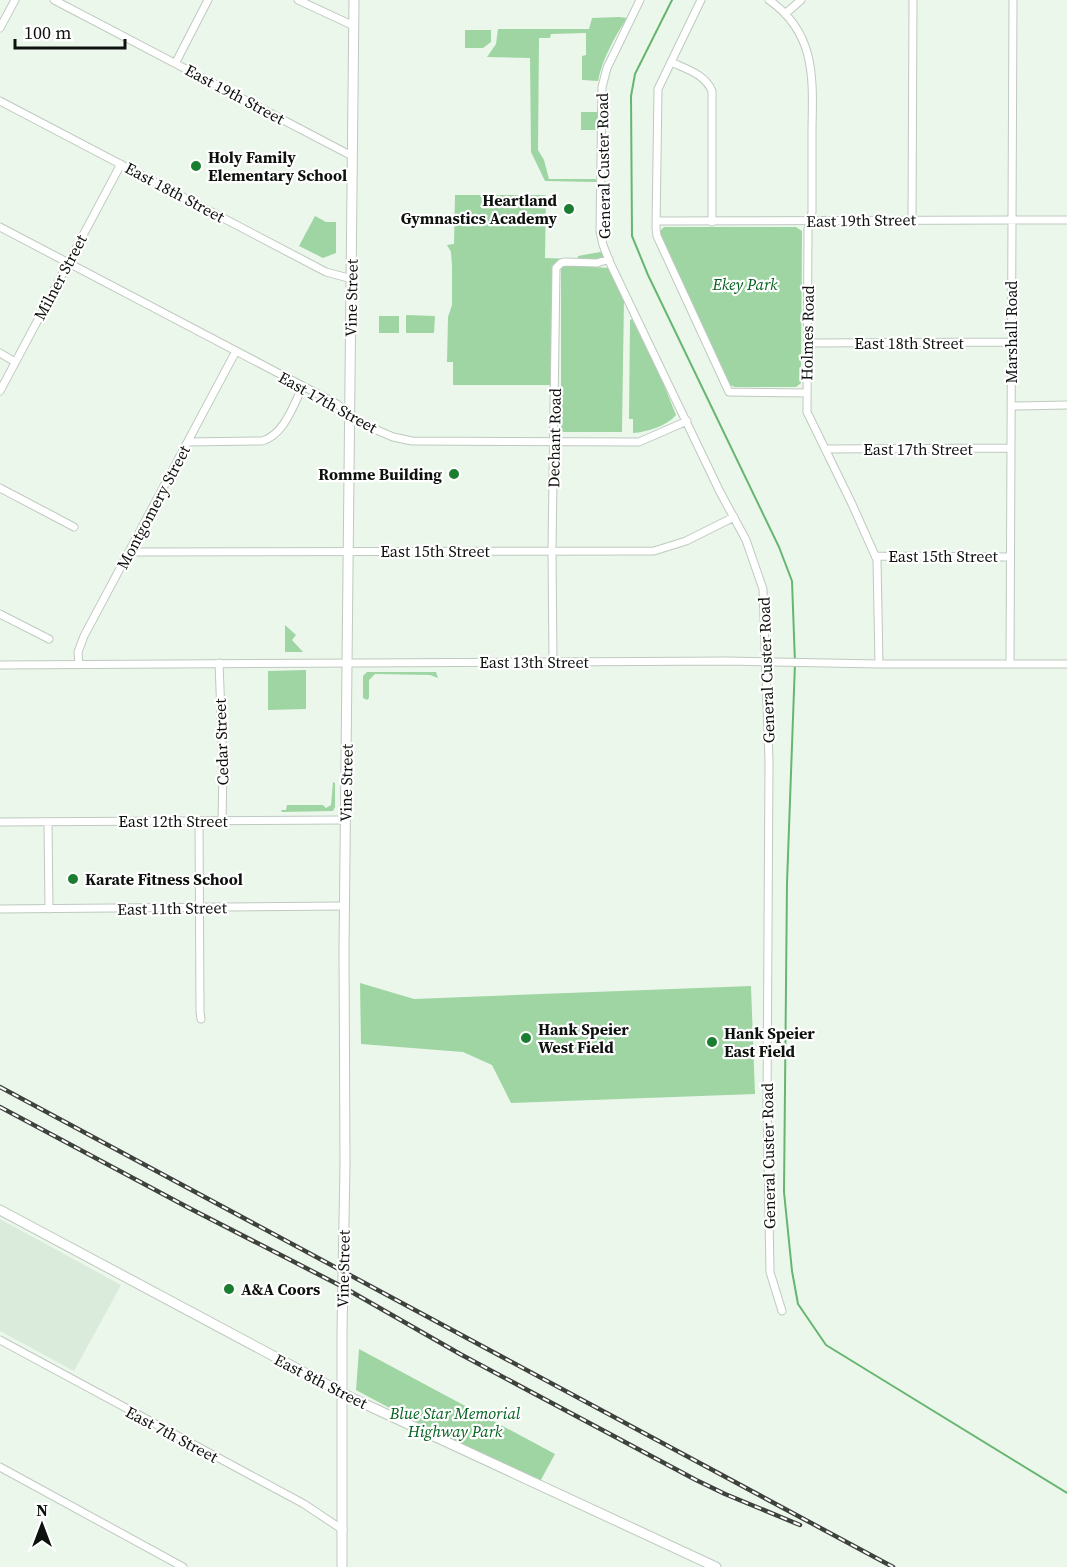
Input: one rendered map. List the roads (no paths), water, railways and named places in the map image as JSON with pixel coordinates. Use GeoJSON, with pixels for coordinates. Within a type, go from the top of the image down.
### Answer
{"type":"FeatureCollection","features":[{"type":"Feature","properties":{"kind":"main road","name":"Vine Street"},"geometry":{"type":"LineString","coordinates":[[342,1567],[344,906],[354,0]]}},
{"type":"Feature","properties":{"kind":"main road","name":"East 8th Street"},"geometry":{"type":"LineString","coordinates":[[0,1210],[343,1393],[716,1567]]}},
{"type":"Feature","properties":{"kind":"street"},"geometry":{"type":"LineString","coordinates":[[0,28],[15,0]]}},
{"type":"Feature","properties":{"kind":"street","name":"East 19th Street"},"geometry":{"type":"LineString","coordinates":[[54,0],[352,156]]}},
{"type":"Feature","properties":{"kind":"street"},"geometry":{"type":"LineString","coordinates":[[176,62],[208,0]]}},
{"type":"Feature","properties":{"kind":"street"},"geometry":{"type":"LineString","coordinates":[[298,0],[354,26]]}},
{"type":"Feature","properties":{"kind":"street","name":"General Custer Road"},"geometry":{"type":"LineString","coordinates":[[640,0],[607,68],[602,87],[600,231],[609,259],[746,540],[763,589],[769,761],[767,1105],[770,1272],[782,1311]]}},
{"type":"Feature","properties":{"kind":"street"},"geometry":{"type":"LineString","coordinates":[[701,0],[658,89],[657,236],[729,392],[807,393]]}},
{"type":"Feature","properties":{"kind":"street","name":"Holmes Road"},"geometry":{"type":"LineString","coordinates":[[769,0],[785,14],[803,41],[812,73],[812,212],[807,412],[876,556],[879,664]]}},
{"type":"Feature","properties":{"kind":"street"},"geometry":{"type":"LineString","coordinates":[[785,14],[801,0]]}},
{"type":"Feature","properties":{"kind":"street"},"geometry":{"type":"LineString","coordinates":[[912,220],[913,0]]}},
{"type":"Feature","properties":{"kind":"street","name":"Marshall Road"},"geometry":{"type":"LineString","coordinates":[[1010,664],[1013,0]]}},
{"type":"Feature","properties":{"kind":"street"},"geometry":{"type":"LineString","coordinates":[[671,62],[701,77],[709,84],[712,91],[712,222]]}},
{"type":"Feature","properties":{"kind":"street","name":"East 18th Street"},"geometry":{"type":"LineString","coordinates":[[0,101],[326,272],[352,279]]}},
{"type":"Feature","properties":{"kind":"street","name":"Milner Street"},"geometry":{"type":"LineString","coordinates":[[0,391],[121,164]]}},
{"type":"Feature","properties":{"kind":"street","name":"East 19th Street"},"geometry":{"type":"LineString","coordinates":[[656,221],[1067,220]]}},
{"type":"Feature","properties":{"kind":"street","name":"East 17th Street"},"geometry":{"type":"LineString","coordinates":[[0,227],[303,386],[350,413],[363,424],[400,440],[639,442],[687,421]]}},
{"type":"Feature","properties":{"kind":"street","name":"Dechant Road"},"geometry":{"type":"LineString","coordinates":[[553,662],[552,441],[555,427],[556,268],[565,262],[599,263],[609,259]]}},
{"type":"Feature","properties":{"kind":"street","name":"East 18th Street"},"geometry":{"type":"LineString","coordinates":[[808,343],[1011,342]]}},
{"type":"Feature","properties":{"kind":"street","name":"Montgomery Street"},"geometry":{"type":"LineString","coordinates":[[79,664],[79,645],[236,351]]}},
{"type":"Feature","properties":{"kind":"street"},"geometry":{"type":"LineString","coordinates":[[0,353],[15,362]]}},
{"type":"Feature","properties":{"kind":"street"},"geometry":{"type":"LineString","coordinates":[[188,442],[262,441],[271,438],[279,432],[303,386]]}},
{"type":"Feature","properties":{"kind":"street"},"geometry":{"type":"LineString","coordinates":[[1011,406],[1067,405]]}},
{"type":"Feature","properties":{"kind":"street","name":"East 17th Street"},"geometry":{"type":"LineString","coordinates":[[825,449],[1011,448]]}},
{"type":"Feature","properties":{"kind":"street"},"geometry":{"type":"LineString","coordinates":[[0,488],[74,527]]}},
{"type":"Feature","properties":{"kind":"street","name":"East 15th Street"},"geometry":{"type":"LineString","coordinates":[[129,552],[654,551],[686,541],[734,517]]}},
{"type":"Feature","properties":{"kind":"street","name":"East 15th Street"},"geometry":{"type":"LineString","coordinates":[[876,556],[1010,557]]}},
{"type":"Feature","properties":{"kind":"street"},"geometry":{"type":"LineString","coordinates":[[0,614],[49,639]]}},
{"type":"Feature","properties":{"kind":"street","name":"East 13th Street"},"geometry":{"type":"LineString","coordinates":[[0,665],[553,662],[1067,664]]}},
{"type":"Feature","properties":{"kind":"street","name":"Cedar Street"},"geometry":{"type":"LineString","coordinates":[[219,663],[223,767],[222,821]]}},
{"type":"Feature","properties":{"kind":"street","name":"East 12th Street"},"geometry":{"type":"LineString","coordinates":[[0,822],[345,820]]}},
{"type":"Feature","properties":{"kind":"street"},"geometry":{"type":"LineString","coordinates":[[199,821],[201,1019]]}},
{"type":"Feature","properties":{"kind":"street"},"geometry":{"type":"LineString","coordinates":[[48,822],[49,909]]}},
{"type":"Feature","properties":{"kind":"street","name":"East 11th Street"},"geometry":{"type":"LineString","coordinates":[[0,909],[344,906]]}},
{"type":"Feature","properties":{"kind":"street","name":"East 7th Street"},"geometry":{"type":"LineString","coordinates":[[0,1340],[304,1504],[343,1530]]}},
{"type":"Feature","properties":{"kind":"street"},"geometry":{"type":"LineString","coordinates":[[0,1467],[183,1567]]}},
{"type":"Feature","properties":{"kind":"waterway"},"geometry":{"type":"LineString","coordinates":[[672,0],[635,74],[631,96],[632,236],[648,275],[779,547],[792,581],[795,663],[787,883],[784,1192],[792,1271],[798,1304],[826,1345],[1067,1493]]}},
{"type":"Feature","properties":{"kind":"railway"},"geometry":{"type":"LineString","coordinates":[[0,1087],[893,1567]]}},
{"type":"Feature","properties":{"kind":"railway"},"geometry":{"type":"LineString","coordinates":[[0,1107],[343,1287],[460,1354],[696,1480],[800,1525]]}},
{"type":"Feature","properties":{"kind":"place","name":"Holy Family Elementary School"},"geometry":{"type":"Point","coordinates":[196,166]}},
{"type":"Feature","properties":{"kind":"place","name":"Heartland Gymnastics Academy"},"geometry":{"type":"Point","coordinates":[569,209]}},
{"type":"Feature","properties":{"kind":"place","name":"Romme Building"},"geometry":{"type":"Point","coordinates":[454,474]}},
{"type":"Feature","properties":{"kind":"place","name":"Karate Fitness School"},"geometry":{"type":"Point","coordinates":[73,879]}},
{"type":"Feature","properties":{"kind":"place","name":"Hank Speier West Field"},"geometry":{"type":"Point","coordinates":[526,1038]}},
{"type":"Feature","properties":{"kind":"place","name":"Hank Speier East Field"},"geometry":{"type":"Point","coordinates":[712,1042]}},
{"type":"Feature","properties":{"kind":"place","name":"A&A Coors"},"geometry":{"type":"Point","coordinates":[229,1289]}},
{"type":"Feature","properties":{"kind":"park label","name":"Ekey Park"},"geometry":{"type":"Point","coordinates":[745,284]}},
{"type":"Feature","properties":{"kind":"park label","name":"Blue Star Memorial Highway Park"},"geometry":{"type":"Point","coordinates":[455,1422]}}]}
